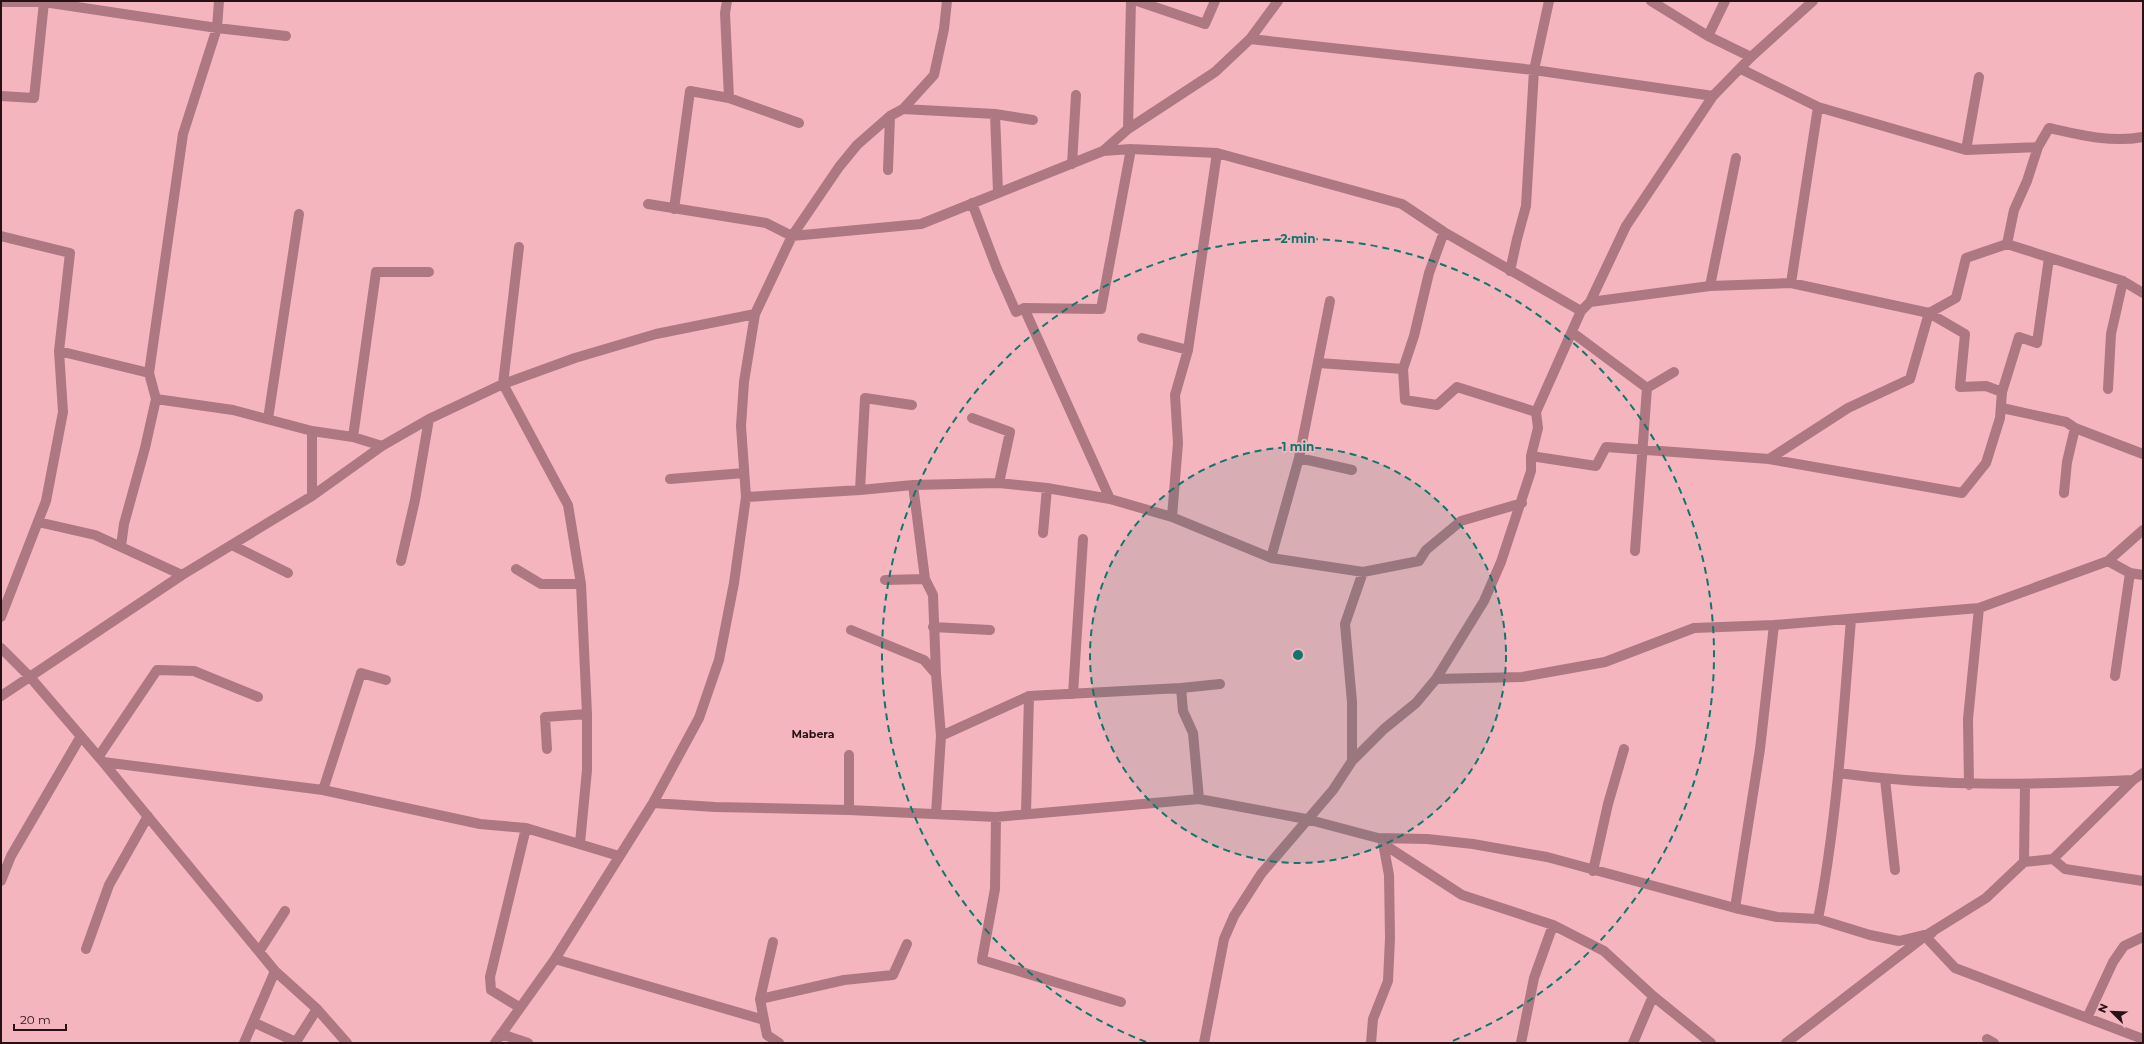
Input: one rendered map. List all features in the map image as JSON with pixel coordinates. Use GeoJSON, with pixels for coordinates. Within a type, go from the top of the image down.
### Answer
{"type":"FeatureCollection","features":[{"type":"Feature","properties":{"kind":"street"},"geometry":{"type":"LineString","coordinates":[[121,546],[124,524],[145,448],[156,399],[149,373],[183,134],[217,28],[219,1]]}},
{"type":"Feature","properties":{"kind":"street"},"geometry":{"type":"LineString","coordinates":[[727,1],[725,13],[729,98]]}},
{"type":"Feature","properties":{"kind":"street"},"geometry":{"type":"LineString","coordinates":[[495,1043],[519,1007],[555,959],[653,803],[699,718],[719,660],[734,583],[746,497],[741,426],[744,382],[755,314],[792,236],[857,145],[890,116],[904,109],[934,75],[944,29],[947,1]]}},
{"type":"Feature","properties":{"kind":"street"},"geometry":{"type":"LineString","coordinates":[[1128,129],[1131,1]]}},
{"type":"Feature","properties":{"kind":"street"},"geometry":{"type":"LineString","coordinates":[[1137,1],[1205,24],[1215,1]]}},
{"type":"Feature","properties":{"kind":"street"},"geometry":{"type":"LineString","coordinates":[[648,204],[766,223],[792,236],[921,224],[1103,151],[1128,129],[1216,72],[1250,39],[1278,1]]}},
{"type":"Feature","properties":{"kind":"street"},"geometry":{"type":"LineString","coordinates":[[1510,271],[1526,206],[1534,70],[1549,1]]}},
{"type":"Feature","properties":{"kind":"street"},"geometry":{"type":"LineString","coordinates":[[1651,1],[1708,36],[1751,57]]}},
{"type":"Feature","properties":{"kind":"street"},"geometry":{"type":"LineString","coordinates":[[1708,36],[1725,1]]}},
{"type":"Feature","properties":{"kind":"street"},"geometry":{"type":"LineString","coordinates":[[1204,1043],[1224,939],[1234,916],[1260,874],[1306,819],[1333,790],[1352,761],[1384,728],[1416,704],[1436,679],[1484,600],[1501,562],[1522,503],[1531,472],[1531,456],[1538,428],[1536,412],[1566,343],[1572,334],[1582,311],[1590,302],[1626,226],[1713,96],[1741,69],[1751,57],[1813,1]]}},
{"type":"Feature","properties":{"kind":"street"},"geometry":{"type":"LineString","coordinates":[[1,2],[44,2],[100,5],[217,28],[286,36]]}},
{"type":"Feature","properties":{"kind":"street"},"geometry":{"type":"LineString","coordinates":[[1,96],[34,98],[44,2]]}},
{"type":"Feature","properties":{"kind":"street"},"geometry":{"type":"LineString","coordinates":[[1250,39],[1534,70],[1713,96]]}},
{"type":"Feature","properties":{"kind":"street"},"geometry":{"type":"LineString","coordinates":[[1741,69],[1818,107],[1966,150],[2038,147]]}},
{"type":"Feature","properties":{"kind":"street"},"geometry":{"type":"LineString","coordinates":[[1966,150],[1979,77]]}},
{"type":"Feature","properties":{"kind":"street"},"geometry":{"type":"LineString","coordinates":[[674,209],[690,91],[729,98],[799,123]]}},
{"type":"Feature","properties":{"kind":"street"},"geometry":{"type":"LineString","coordinates":[[1072,164],[1076,95]]}},
{"type":"Feature","properties":{"kind":"street"},"geometry":{"type":"LineString","coordinates":[[1791,283],[1818,107]]}},
{"type":"Feature","properties":{"kind":"street"},"geometry":{"type":"LineString","coordinates":[[904,109],[995,114],[1033,120]]}},
{"type":"Feature","properties":{"kind":"street"},"geometry":{"type":"LineString","coordinates":[[995,114],[998,192]]}},
{"type":"Feature","properties":{"kind":"street"},"geometry":{"type":"LineString","coordinates":[[888,170],[890,116]]}},
{"type":"Feature","properties":{"kind":"street"},"geometry":{"type":"LineString","coordinates":[[2007,244],[2014,210],[2027,181],[2038,147],[2050,128],[2092,138],[2130,140],[2143,137]]}},
{"type":"Feature","properties":{"kind":"street"},"geometry":{"type":"LineString","coordinates":[[1103,151],[1131,149],[1217,153],[1402,204],[1444,232],[1582,311]]}},
{"type":"Feature","properties":{"kind":"street"},"geometry":{"type":"LineString","coordinates":[[972,203],[997,269],[1016,312],[1024,308],[1101,310],[1131,149]]}},
{"type":"Feature","properties":{"kind":"street"},"geometry":{"type":"LineString","coordinates":[[1172,517],[1178,443],[1175,394],[1188,350],[1217,153]]}},
{"type":"Feature","properties":{"kind":"street"},"geometry":{"type":"LineString","coordinates":[[1710,286],[1736,158]]}},
{"type":"Feature","properties":{"kind":"street"},"geometry":{"type":"LineString","coordinates":[[268,419],[299,214]]}},
{"type":"Feature","properties":{"kind":"street"},"geometry":{"type":"LineString","coordinates":[[1444,232],[1429,273],[1414,336],[1403,369],[1405,400],[1437,405],[1457,387],[1536,412]]}},
{"type":"Feature","properties":{"kind":"street"},"geometry":{"type":"LineString","coordinates":[[1,236],[70,253],[59,351],[63,412],[46,501],[1,618]]}},
{"type":"Feature","properties":{"kind":"street"},"geometry":{"type":"LineString","coordinates":[[1769,459],[1848,408],[1910,380],[1929,313],[1956,298],[1966,258],[2007,244],[2123,281],[2143,293]]}},
{"type":"Feature","properties":{"kind":"street"},"geometry":{"type":"LineString","coordinates":[[519,247],[503,384],[568,505],[581,584],[587,714],[587,770],[580,843]]}},
{"type":"Feature","properties":{"kind":"street"},"geometry":{"type":"LineString","coordinates":[[1531,456],[1596,466],[1606,447],[1769,459],[1962,493],[1986,463],[2002,408],[2002,392],[2019,337],[2037,343],[2049,258]]}},
{"type":"Feature","properties":{"kind":"street"},"geometry":{"type":"LineString","coordinates":[[352,437],[376,272],[429,272]]}},
{"type":"Feature","properties":{"kind":"street"},"geometry":{"type":"LineString","coordinates":[[2108,389],[2111,334],[2123,281]]}},
{"type":"Feature","properties":{"kind":"street"},"geometry":{"type":"LineString","coordinates":[[1590,302],[1710,286],[1791,283],[1929,313],[1965,334],[1960,387],[1986,386],[2002,392]]}},
{"type":"Feature","properties":{"kind":"street"},"geometry":{"type":"LineString","coordinates":[[1271,558],[1300,458],[1330,301]]}},
{"type":"Feature","properties":{"kind":"street"},"geometry":{"type":"LineString","coordinates":[[1024,308],[1110,499]]}},
{"type":"Feature","properties":{"kind":"street"},"geometry":{"type":"LineString","coordinates":[[1,696],[182,576],[312,496],[382,446],[429,419],[503,384],[575,358],[656,334],[755,314]]}},
{"type":"Feature","properties":{"kind":"street"},"geometry":{"type":"LineString","coordinates":[[1572,334],[1647,388]]}},
{"type":"Feature","properties":{"kind":"street"},"geometry":{"type":"LineString","coordinates":[[1142,338],[1188,350]]}},
{"type":"Feature","properties":{"kind":"street"},"geometry":{"type":"LineString","coordinates":[[59,351],[149,373]]}},
{"type":"Feature","properties":{"kind":"street"},"geometry":{"type":"LineString","coordinates":[[1319,363],[1403,369]]}},
{"type":"Feature","properties":{"kind":"street"},"geometry":{"type":"LineString","coordinates":[[1647,388],[1674,372]]}},
{"type":"Feature","properties":{"kind":"street"},"geometry":{"type":"LineString","coordinates":[[1635,551],[1647,388]]}},
{"type":"Feature","properties":{"kind":"street"},"geometry":{"type":"LineString","coordinates":[[860,490],[866,398],[912,405]]}},
{"type":"Feature","properties":{"kind":"street"},"geometry":{"type":"LineString","coordinates":[[156,399],[232,410],[312,430],[352,437],[382,446]]}},
{"type":"Feature","properties":{"kind":"street"},"geometry":{"type":"LineString","coordinates":[[2002,408],[2066,422],[2075,428],[2143,454]]}},
{"type":"Feature","properties":{"kind":"street"},"geometry":{"type":"LineString","coordinates":[[972,418],[1010,432],[1000,483]]}},
{"type":"Feature","properties":{"kind":"street"},"geometry":{"type":"LineString","coordinates":[[401,561],[415,500],[429,419]]}},
{"type":"Feature","properties":{"kind":"street"},"geometry":{"type":"LineString","coordinates":[[2064,492],[2067,462],[2075,428]]}},
{"type":"Feature","properties":{"kind":"street"},"geometry":{"type":"LineString","coordinates":[[312,430],[312,496]]}},
{"type":"Feature","properties":{"kind":"street"},"geometry":{"type":"LineString","coordinates":[[1300,458],[1352,470]]}},
{"type":"Feature","properties":{"kind":"street"},"geometry":{"type":"LineString","coordinates":[[670,479],[744,473]]}},
{"type":"Feature","properties":{"kind":"street"},"geometry":{"type":"LineString","coordinates":[[746,497],[913,485],[1000,483],[1047,488],[1110,499],[1172,517],[1271,558],[1363,572],[1419,561],[1426,550],[1461,521],[1522,503]]}},
{"type":"Feature","properties":{"kind":"street"},"geometry":{"type":"LineString","coordinates":[[913,485],[925,578],[933,595],[933,628],[941,736],[936,814]]}},
{"type":"Feature","properties":{"kind":"street"},"geometry":{"type":"LineString","coordinates":[[1043,532],[1047,488]]}},
{"type":"Feature","properties":{"kind":"street"},"geometry":{"type":"LineString","coordinates":[[38,522],[95,536],[121,546],[182,576]]}},
{"type":"Feature","properties":{"kind":"street"},"geometry":{"type":"LineString","coordinates":[[1436,679],[1522,677],[1605,662],[1694,628],[1774,625],[1979,608],[2108,561],[2143,530]]}},
{"type":"Feature","properties":{"kind":"street"},"geometry":{"type":"LineString","coordinates":[[1073,694],[1083,539]]}},
{"type":"Feature","properties":{"kind":"street"},"geometry":{"type":"LineString","coordinates":[[232,546],[288,573]]}},
{"type":"Feature","properties":{"kind":"street"},"geometry":{"type":"LineString","coordinates":[[2108,561],[2130,573],[2143,575]]}},
{"type":"Feature","properties":{"kind":"street"},"geometry":{"type":"LineString","coordinates":[[516,569],[541,584],[581,584]]}},
{"type":"Feature","properties":{"kind":"street"},"geometry":{"type":"LineString","coordinates":[[1352,761],[1352,702],[1345,624],[1363,572]]}},
{"type":"Feature","properties":{"kind":"street"},"geometry":{"type":"LineString","coordinates":[[2115,676],[2130,573]]}},
{"type":"Feature","properties":{"kind":"street"},"geometry":{"type":"LineString","coordinates":[[885,580],[925,578]]}},
{"type":"Feature","properties":{"kind":"street"},"geometry":{"type":"LineString","coordinates":[[1968,785],[1968,718],[1979,608]]}},
{"type":"Feature","properties":{"kind":"street"},"geometry":{"type":"LineString","coordinates":[[1818,919],[1826,876],[1838,773],[1851,619]]}},
{"type":"Feature","properties":{"kind":"street"},"geometry":{"type":"LineString","coordinates":[[1735,908],[1760,748],[1774,625]]}},
{"type":"Feature","properties":{"kind":"street"},"geometry":{"type":"LineString","coordinates":[[933,628],[990,630]]}},
{"type":"Feature","properties":{"kind":"street"},"geometry":{"type":"LineString","coordinates":[[851,630],[924,660],[936,674]]}},
{"type":"Feature","properties":{"kind":"street"},"geometry":{"type":"LineString","coordinates":[[1,648],[30,677],[101,759],[260,950],[275,971],[317,1009],[347,1043]]}},
{"type":"Feature","properties":{"kind":"street"},"geometry":{"type":"LineString","coordinates":[[101,759],[157,670],[194,671],[258,697]]}},
{"type":"Feature","properties":{"kind":"street"},"geometry":{"type":"LineString","coordinates":[[323,790],[361,673],[386,680]]}},
{"type":"Feature","properties":{"kind":"street"},"geometry":{"type":"LineString","coordinates":[[941,736],[1029,696],[1181,688],[1220,684]]}},
{"type":"Feature","properties":{"kind":"street"},"geometry":{"type":"LineString","coordinates":[[1181,688],[1184,711],[1193,734],[1199,799]]}},
{"type":"Feature","properties":{"kind":"street"},"geometry":{"type":"LineString","coordinates":[[1026,813],[1029,696]]}},
{"type":"Feature","properties":{"kind":"street"},"geometry":{"type":"LineString","coordinates":[[547,749],[545,717],[587,714]]}},
{"type":"Feature","properties":{"kind":"street"},"geometry":{"type":"LineString","coordinates":[[1,881],[11,856],[81,736]]}},
{"type":"Feature","properties":{"kind":"street"},"geometry":{"type":"LineString","coordinates":[[1593,871],[1608,804],[1624,749]]}},
{"type":"Feature","properties":{"kind":"street"},"geometry":{"type":"LineString","coordinates":[[849,755],[849,810]]}},
{"type":"Feature","properties":{"kind":"street"},"geometry":{"type":"LineString","coordinates":[[101,759],[323,790],[480,824],[526,828],[580,843],[619,856]]}},
{"type":"Feature","properties":{"kind":"street"},"geometry":{"type":"LineString","coordinates":[[1838,773],[1885,779],[1968,785],[2024,785],[2133,780]]}},
{"type":"Feature","properties":{"kind":"street"},"geometry":{"type":"LineString","coordinates":[[1786,1043],[1929,935],[1986,898],[2024,862],[2053,859],[2133,780],[2143,773]]}},
{"type":"Feature","properties":{"kind":"street"},"geometry":{"type":"LineString","coordinates":[[1885,779],[1896,870]]}},
{"type":"Feature","properties":{"kind":"street"},"geometry":{"type":"LineString","coordinates":[[2024,785],[2024,862]]}},
{"type":"Feature","properties":{"kind":"street"},"geometry":{"type":"LineString","coordinates":[[653,803],[715,807],[849,810],[996,817],[1026,813],[1199,799],[1306,819],[1382,841],[1462,895],[1553,925],[1604,951],[1653,996],[1711,1043]]}},
{"type":"Feature","properties":{"kind":"street"},"geometry":{"type":"LineString","coordinates":[[86,949],[109,885],[148,816]]}},
{"type":"Feature","properties":{"kind":"street"},"geometry":{"type":"LineString","coordinates":[[996,817],[995,889],[982,960],[1121,1002]]}},
{"type":"Feature","properties":{"kind":"street"},"geometry":{"type":"LineString","coordinates":[[519,1007],[491,990],[490,977],[526,828]]}},
{"type":"Feature","properties":{"kind":"street"},"geometry":{"type":"LineString","coordinates":[[1382,841],[1427,839],[1473,844],[1547,858],[1735,908],[1777,917],[1818,919],[1870,935],[1899,941],[1929,935]]}},
{"type":"Feature","properties":{"kind":"street"},"geometry":{"type":"LineString","coordinates":[[1371,1043],[1373,1019],[1388,981],[1390,938],[1389,875],[1382,841]]}},
{"type":"Feature","properties":{"kind":"street"},"geometry":{"type":"LineString","coordinates":[[2053,859],[2065,869],[2143,881]]}},
{"type":"Feature","properties":{"kind":"street"},"geometry":{"type":"LineString","coordinates":[[260,950],[285,911]]}},
{"type":"Feature","properties":{"kind":"street"},"geometry":{"type":"LineString","coordinates":[[1521,1043],[1534,978],[1553,925]]}},
{"type":"Feature","properties":{"kind":"street"},"geometry":{"type":"LineString","coordinates":[[1929,935],[1955,968],[2143,1039]]}},
{"type":"Feature","properties":{"kind":"street"},"geometry":{"type":"LineString","coordinates":[[2087,1018],[2113,962],[2124,946],[2143,937]]}},
{"type":"Feature","properties":{"kind":"street"},"geometry":{"type":"LineString","coordinates":[[773,942],[760,999],[764,1020],[765,1039],[779,1043]]}},
{"type":"Feature","properties":{"kind":"street"},"geometry":{"type":"LineString","coordinates":[[760,999],[844,980],[893,975],[908,944]]}},
{"type":"Feature","properties":{"kind":"street"},"geometry":{"type":"LineString","coordinates":[[555,959],[764,1020]]}},
{"type":"Feature","properties":{"kind":"street"},"geometry":{"type":"LineString","coordinates":[[244,1043],[275,971]]}},
{"type":"Feature","properties":{"kind":"street"},"geometry":{"type":"LineString","coordinates":[[1633,1043],[1653,996]]}},
{"type":"Feature","properties":{"kind":"street"},"geometry":{"type":"LineString","coordinates":[[253,1022],[296,1042],[317,1009]]}},
{"type":"Feature","properties":{"kind":"street"},"geometry":{"type":"LineString","coordinates":[[501,1034],[528,1043]]}},
{"type":"Feature","properties":{"kind":"district","name":"Mabera"},"geometry":{"type":"Point","coordinates":[813,734]}}]}
